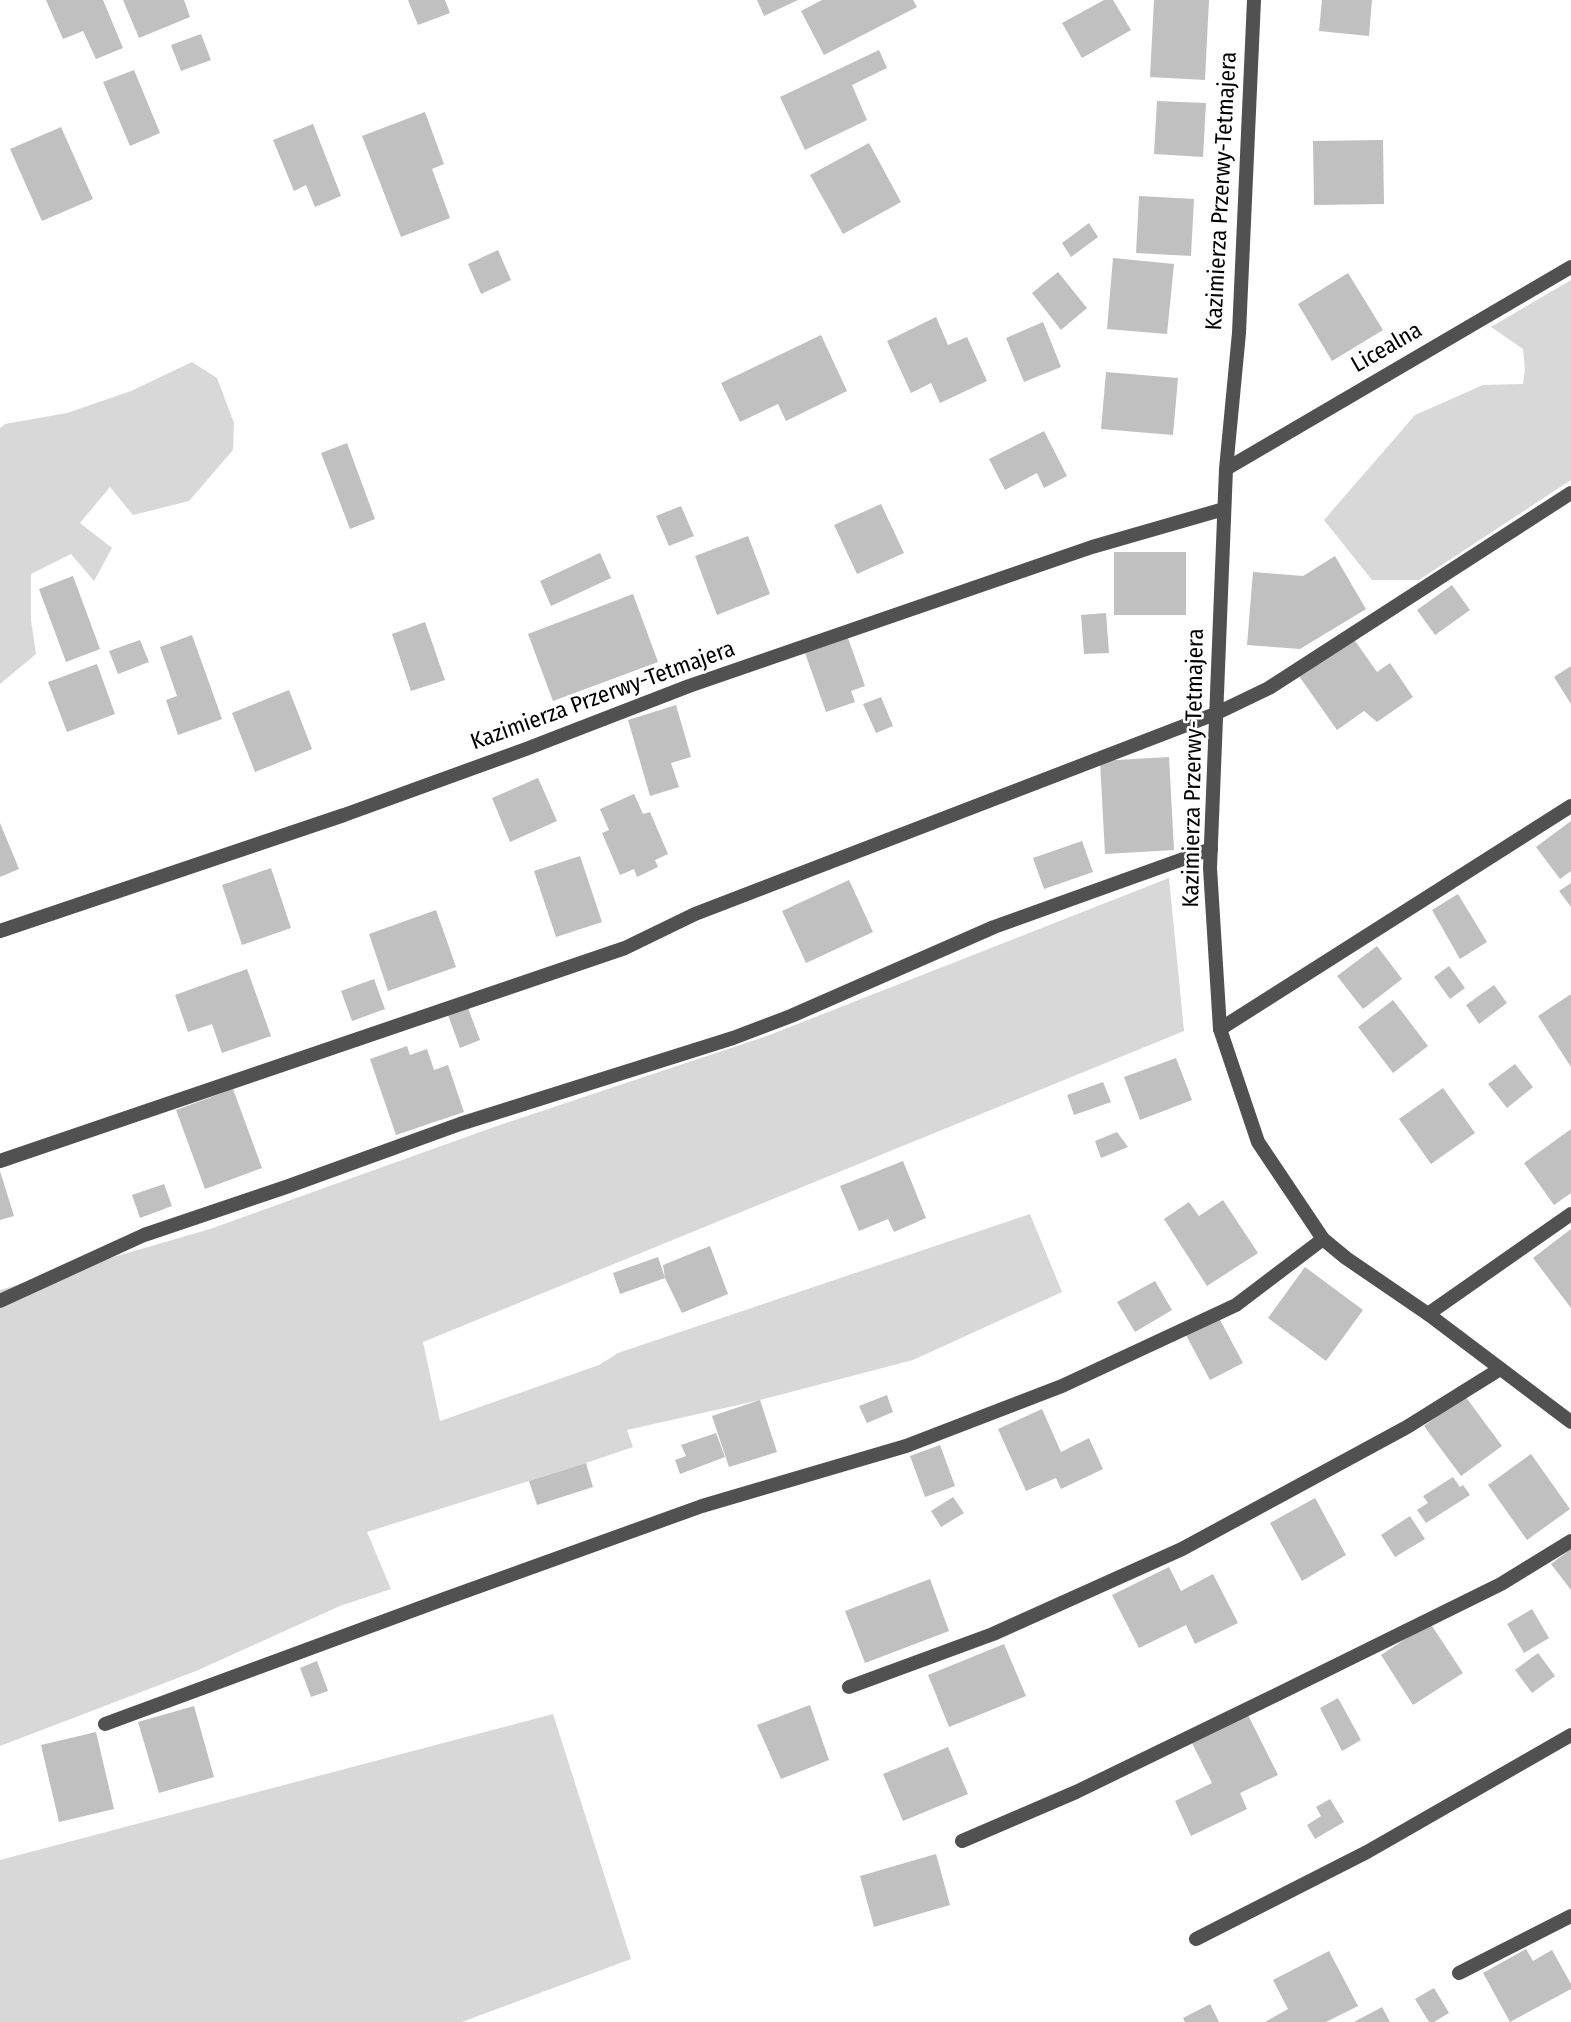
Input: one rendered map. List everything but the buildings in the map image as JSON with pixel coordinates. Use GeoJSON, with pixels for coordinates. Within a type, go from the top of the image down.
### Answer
{"type":"FeatureCollection","features":[{"type":"Feature","properties":{"kind":"street","name":"Kazimierza Przerwy-Tetmajera"},"geometry":{"type":"LineString","coordinates":[[1254,0],[1239,333],[1226,469],[1215,714],[1210,868],[1220,1029],[1258,1142],[1323,1239],[1571,1422]]}},
{"type":"Feature","properties":{"kind":"street","name":"Licealna"},"geometry":{"type":"LineString","coordinates":[[1226,469],[1571,267]]}},
{"type":"Feature","properties":{"kind":"street"},"geometry":{"type":"LineString","coordinates":[[0,1161],[625,948],[695,915],[1215,714],[1269,688],[1571,493]]}},
{"type":"Feature","properties":{"kind":"street","name":"Kazimierza Przerwy-Tetmajera"},"geometry":{"type":"LineString","coordinates":[[0,931],[344,816],[689,686],[1092,547],[1224,509]]}},
{"type":"Feature","properties":{"kind":"street"},"geometry":{"type":"LineString","coordinates":[[1220,1029],[1571,806]]}},
{"type":"Feature","properties":{"kind":"street"},"geometry":{"type":"LineString","coordinates":[[0,1301],[144,1235],[460,1124],[745,1034],[804,1011],[994,927],[1211,849]]}},
{"type":"Feature","properties":{"kind":"street"},"geometry":{"type":"LineString","coordinates":[[1428,1314],[1571,1214]]}},
{"type":"Feature","properties":{"kind":"street"},"geometry":{"type":"LineString","coordinates":[[105,1724],[702,1506],[906,1446],[1062,1386],[1236,1305],[1323,1239]]}},
{"type":"Feature","properties":{"kind":"street"},"geometry":{"type":"LineString","coordinates":[[849,1687],[993,1634],[1182,1549],[1407,1427],[1500,1369]]}},
{"type":"Feature","properties":{"kind":"street"},"geometry":{"type":"LineString","coordinates":[[962,1841],[1076,1792],[1278,1694],[1501,1584],[1571,1541]]}},
{"type":"Feature","properties":{"kind":"street"},"geometry":{"type":"LineString","coordinates":[[1196,1939],[1367,1852],[1571,1735]]}},
{"type":"Feature","properties":{"kind":"street"},"geometry":{"type":"LineString","coordinates":[[1460,1973],[1571,1916]]}},
{"type":"Feature","properties":{"kind":"shaded area"},"geometry":{"type":"Polygon","coordinates":[[[1571,280],[1571,480],[1419,580],[1372,580],[1324,520],[1415,415],[1483,385],[1523,384],[1523,349],[1491,327],[1571,280]]]}},
{"type":"Feature","properties":{"kind":"shaded area"},"geometry":{"type":"Polygon","coordinates":[[[192,362],[217,378],[234,423],[233,450],[189,501],[133,515],[110,487],[80,523],[112,548],[94,581],[71,554],[31,574],[31,620],[36,654],[0,684],[0,428],[5,424],[67,413],[131,391],[192,362]]]}},
{"type":"Feature","properties":{"kind":"shaded area"},"geometry":{"type":"Polygon","coordinates":[[[1169,878],[1184,1031],[423,1342],[440,1421],[599,1365],[618,1353],[1030,1214],[1062,1292],[913,1360],[760,1400],[627,1430],[633,1447],[367,1532],[391,1589],[340,1606],[196,1671],[0,1746],[0,1290],[210,1229],[494,1127],[767,1036],[1169,878]]]}},
{"type":"Feature","properties":{"kind":"shaded area"},"geometry":{"type":"Polygon","coordinates":[[[553,1714],[631,1959],[462,2022],[0,2022],[0,1860],[553,1714]]]}}]}
